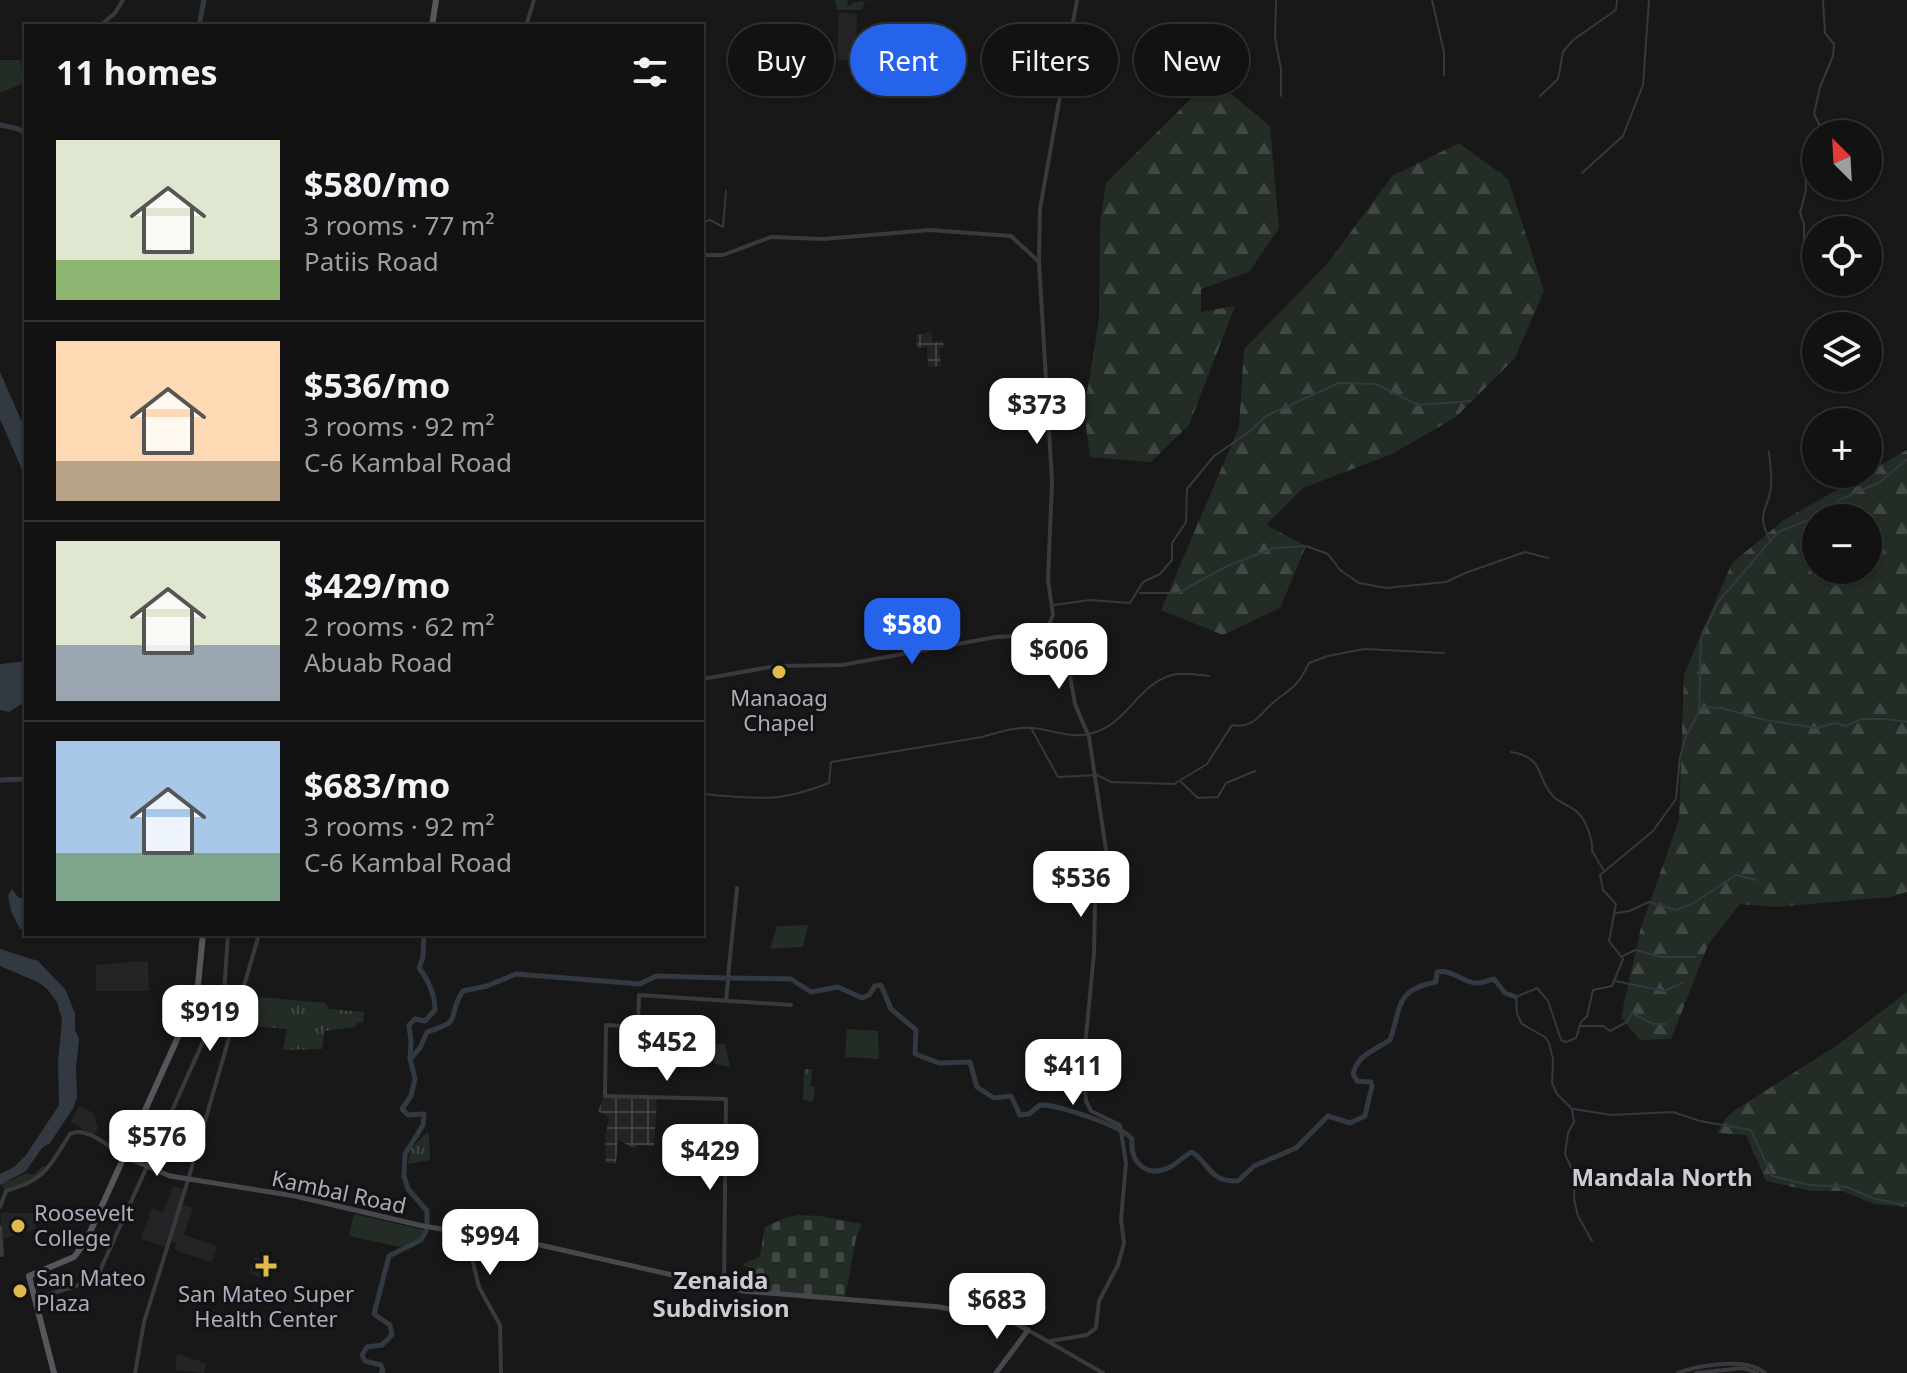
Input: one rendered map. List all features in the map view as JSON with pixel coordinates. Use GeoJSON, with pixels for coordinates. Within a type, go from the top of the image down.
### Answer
{"type":"FeatureCollection","features":[{"type":"Feature","properties":{"kind":"main road"},"geometry":{"type":"LineString","coordinates":[[432,24],[436,0]]}},
{"type":"Feature","properties":{"kind":"main road"},"geometry":{"type":"LineString","coordinates":[[54,1373],[29,1276],[77,1255],[86,1241],[197,995],[203,936]]}},
{"type":"Feature","properties":{"kind":"main road","name":"Kambal Road"},"geometry":{"type":"LineString","coordinates":[[126,1157],[146,1168],[188,1180],[295,1196],[466,1234],[540,1245],[743,1291],[940,1307],[1013,1322],[1027,1329]]}},
{"type":"Feature","properties":{"kind":"main road"},"geometry":{"type":"LineString","coordinates":[[994,1373],[1027,1329]]}},
{"type":"Feature","properties":{"kind":"street"},"geometry":{"type":"LineString","coordinates":[[102,24],[115,13],[123,0]]}},
{"type":"Feature","properties":{"kind":"street"},"geometry":{"type":"LineString","coordinates":[[527,24],[534,0]]}},
{"type":"Feature","properties":{"kind":"street"},"geometry":{"type":"LineString","coordinates":[[1045,634],[1053,615],[1048,580],[1052,481],[1039,262],[1040,209],[1077,0]]}},
{"type":"Feature","properties":{"kind":"street"},"geometry":{"type":"LineString","coordinates":[[704,255],[723,255],[771,237],[823,239],[930,230],[1011,236],[1039,262]]}},
{"type":"Feature","properties":{"kind":"street"},"geometry":{"type":"LineString","coordinates":[[704,679],[776,666],[842,665],[996,637],[1059,635],[1064,642],[1075,704],[1088,734],[1107,863],[1095,903],[1084,1081],[1089,1109],[1118,1123],[1121,1129],[1126,1171],[1121,1219],[1122,1254],[1099,1301],[1094,1331],[1082,1337],[1050,1341]]}},
{"type":"Feature","properties":{"kind":"street"},"geometry":{"type":"LineString","coordinates":[[726,1000],[737,888]]}},
{"type":"Feature","properties":{"kind":"street"},"geometry":{"type":"LineString","coordinates":[[34,1299],[82,1284],[97,1275],[224,995],[228,936]]}},
{"type":"Feature","properties":{"kind":"street"},"geometry":{"type":"LineString","coordinates":[[135,1373],[144,1322],[258,936]]}},
{"type":"Feature","properties":{"kind":"street"},"geometry":{"type":"LineString","coordinates":[[724,1287],[726,1099],[605,1096],[606,1025],[638,1027],[639,995],[791,1005]]}},
{"type":"Feature","properties":{"kind":"street"},"geometry":{"type":"LineString","coordinates":[[0,1207],[6,1191],[33,1183],[52,1164],[71,1133],[83,1132],[126,1157]]}},
{"type":"Feature","properties":{"kind":"street"},"geometry":{"type":"LineString","coordinates":[[0,1227],[1,1255]]}},
{"type":"Feature","properties":{"kind":"street"},"geometry":{"type":"LineString","coordinates":[[466,1234],[479,1287],[500,1325],[501,1373]]}},
{"type":"Feature","properties":{"kind":"street","name":"Kambal Road"},"geometry":{"type":"LineString","coordinates":[[1027,1329],[1103,1373]]}},
{"type":"Feature","properties":{"kind":"street"},"geometry":{"type":"LineString","coordinates":[[1678,1373],[1744,1363],[1754,1365],[1765,1373]]}},
{"type":"Feature","properties":{"kind":"street"},"geometry":{"type":"LineString","coordinates":[[1696,1373],[1743,1368],[1757,1373]]}},
{"type":"Feature","properties":{"kind":"shaded area"},"geometry":{"type":"Polygon","coordinates":[[[839,12],[857,14],[857,24],[850,24],[850,59],[837,60],[839,12]]]}},
{"type":"Feature","properties":{"kind":"shaded area"},"geometry":{"type":"Polygon","coordinates":[[[931,332],[933,343],[943,340],[944,348],[939,349],[941,366],[928,367],[927,347],[917,348],[916,335],[931,332]]]}},
{"type":"Feature","properties":{"kind":"shaded area"},"geometry":{"type":"Polygon","coordinates":[[[0,372],[24,426],[24,474],[0,419],[0,372]]]}},
{"type":"Feature","properties":{"kind":"shaded area"},"geometry":{"type":"Polygon","coordinates":[[[24,661],[24,702],[9,712],[0,710],[0,664],[24,661]]]}},
{"type":"Feature","properties":{"kind":"shaded area"},"geometry":{"type":"Polygon","coordinates":[[[12,889],[18,897],[24,898],[24,929],[20,929],[11,911],[8,896],[12,889]]]}},
{"type":"Feature","properties":{"kind":"shaded area"},"geometry":{"type":"Polygon","coordinates":[[[0,949],[38,961],[65,989],[75,1013],[75,1030],[79,1039],[74,1107],[26,1171],[0,1185],[0,1174],[14,1167],[26,1155],[59,1105],[58,1061],[62,1020],[57,1002],[47,989],[0,966],[0,949]]]}},
{"type":"Feature","properties":{"kind":"shaded area"},"geometry":{"type":"Polygon","coordinates":[[[148,962],[149,991],[96,991],[96,965],[148,962]]]}},
{"type":"Feature","properties":{"kind":"shaded area"},"geometry":{"type":"Polygon","coordinates":[[[604,1097],[657,1098],[654,1146],[638,1145],[636,1149],[618,1140],[616,1163],[606,1163],[605,1136],[609,1118],[598,1111],[604,1097]]]}},
{"type":"Feature","properties":{"kind":"shaded area"},"geometry":{"type":"Polygon","coordinates":[[[79,1105],[93,1113],[98,1128],[94,1136],[71,1122],[79,1105]]]}},
{"type":"Feature","properties":{"kind":"shaded area"},"geometry":{"type":"Polygon","coordinates":[[[173,1186],[183,1189],[166,1247],[141,1239],[152,1208],[163,1212],[173,1186]]]}},
{"type":"Feature","properties":{"kind":"shaded area"},"geometry":{"type":"Polygon","coordinates":[[[181,1204],[193,1208],[184,1235],[217,1246],[212,1262],[179,1252],[174,1248],[176,1243],[169,1241],[181,1204]]]}},
{"type":"Feature","properties":{"kind":"shaded area","name":"Roosevelt College"},"geometry":{"type":"Polygon","coordinates":[[[0,1213],[34,1213],[36,1229],[3,1239],[0,1213]]]}},
{"type":"Feature","properties":{"kind":"shaded area"},"geometry":{"type":"Polygon","coordinates":[[[254,1257],[273,1263],[267,1279],[249,1274],[254,1257]]]}},
{"type":"Feature","properties":{"kind":"shaded area"},"geometry":{"type":"Polygon","coordinates":[[[177,1354],[206,1363],[204,1373],[175,1370],[177,1354]]]}},
{"type":"Feature","properties":{"kind":"green space"},"geometry":{"type":"Polygon","coordinates":[[[835,0],[848,0],[847,5],[851,6],[853,2],[895,0],[865,2],[862,10],[837,10],[835,0]]]}},
{"type":"Feature","properties":{"kind":"green space"},"geometry":{"type":"Polygon","coordinates":[[[0,60],[20,60],[24,83],[0,93],[0,60]]]}},
{"type":"Feature","properties":{"kind":"green space"},"geometry":{"type":"Polygon","coordinates":[[[1194,96],[1234,96],[1270,126],[1279,228],[1249,272],[1201,289],[1201,312],[1235,306],[1189,425],[1151,462],[1090,457],[1084,411],[1099,319],[1100,225],[1106,183],[1194,96]]]}},
{"type":"Feature","properties":{"kind":"green space"},"geometry":{"type":"Polygon","coordinates":[[[1459,143],[1508,179],[1544,291],[1515,358],[1456,417],[1392,454],[1303,488],[1266,525],[1306,546],[1280,608],[1223,635],[1161,610],[1239,427],[1244,349],[1328,263],[1392,176],[1459,143]]]}},
{"type":"Feature","properties":{"kind":"green space"},"geometry":{"type":"Polygon","coordinates":[[[1907,450],[1907,892],[1890,897],[1776,907],[1740,904],[1708,945],[1671,1039],[1640,1040],[1621,1017],[1641,927],[1679,820],[1684,674],[1732,563],[1784,520],[1802,510],[1802,584],[1882,584],[1882,504],[1812,504],[1840,488],[1882,488],[1882,464],[1907,450]]]}},
{"type":"Feature","properties":{"kind":"green space"},"geometry":{"type":"Polygon","coordinates":[[[808,925],[803,947],[770,949],[777,926],[808,925]]]}},
{"type":"Feature","properties":{"kind":"green space"},"geometry":{"type":"Polygon","coordinates":[[[1907,992],[1907,1207],[1874,1204],[1842,1191],[1811,1191],[1766,1181],[1746,1135],[1717,1133],[1735,1110],[1836,1046],[1907,992]]]}},
{"type":"Feature","properties":{"kind":"green space"},"geometry":{"type":"Polygon","coordinates":[[[260,997],[325,1003],[329,1009],[364,1012],[363,1023],[357,1023],[356,1027],[325,1031],[322,1049],[283,1050],[287,1029],[240,1025],[245,1010],[257,1012],[260,997]]]}},
{"type":"Feature","properties":{"kind":"green space"},"geometry":{"type":"Polygon","coordinates":[[[847,1029],[878,1031],[879,1059],[845,1057],[847,1029]]]}},
{"type":"Feature","properties":{"kind":"green space"},"geometry":{"type":"Polygon","coordinates":[[[725,1044],[730,1067],[714,1064],[713,1060],[712,1063],[690,1064],[689,1045],[725,1044]]]}},
{"type":"Feature","properties":{"kind":"green space"},"geometry":{"type":"Polygon","coordinates":[[[804,1069],[812,1069],[811,1086],[815,1087],[813,1102],[803,1100],[804,1069]]]}},
{"type":"Feature","properties":{"kind":"green space"},"geometry":{"type":"Polygon","coordinates":[[[427,1132],[430,1160],[408,1164],[411,1149],[427,1132]]]}},
{"type":"Feature","properties":{"kind":"green space"},"geometry":{"type":"Polygon","coordinates":[[[43,1166],[48,1168],[33,1181],[5,1191],[2,1184],[27,1173],[33,1175],[43,1166]]]}},
{"type":"Feature","properties":{"kind":"green space"},"geometry":{"type":"Polygon","coordinates":[[[354,1214],[424,1230],[421,1238],[400,1247],[349,1236],[354,1214]]]}},
{"type":"Feature","properties":{"kind":"green space"},"geometry":{"type":"Polygon","coordinates":[[[798,1215],[862,1224],[856,1238],[845,1299],[745,1291],[752,1268],[743,1266],[760,1256],[765,1227],[798,1215]]]}},
{"type":"Feature","properties":{"kind":"waterway"},"geometry":{"type":"LineString","coordinates":[[199,24],[204,0]]}},
{"type":"Feature","properties":{"kind":"waterway"},"geometry":{"type":"LineString","coordinates":[[1276,0],[1275,38],[1281,69],[1281,96]]}},
{"type":"Feature","properties":{"kind":"waterway"},"geometry":{"type":"LineString","coordinates":[[1432,0],[1444,52],[1444,75]]}},
{"type":"Feature","properties":{"kind":"waterway"},"geometry":{"type":"LineString","coordinates":[[1540,96],[1558,79],[1563,52],[1573,40],[1616,10],[1617,0]]}},
{"type":"Feature","properties":{"kind":"waterway"},"geometry":{"type":"LineString","coordinates":[[1582,173],[1623,136],[1643,85],[1649,0]]}},
{"type":"Feature","properties":{"kind":"waterway"},"geometry":{"type":"LineString","coordinates":[[1817,120],[1814,114],[1820,87],[1833,56],[1834,44],[1825,33],[1823,0]]}},
{"type":"Feature","properties":{"kind":"waterway"},"geometry":{"type":"LineString","coordinates":[[0,125],[24,133]]}},
{"type":"Feature","properties":{"kind":"waterway"},"geometry":{"type":"LineString","coordinates":[[704,222],[710,220],[723,227],[726,191]]}},
{"type":"Feature","properties":{"kind":"waterway"},"geometry":{"type":"LineString","coordinates":[[1802,218],[1800,213],[1803,200]]}},
{"type":"Feature","properties":{"kind":"waterway"},"geometry":{"type":"LineString","coordinates":[[1054,605],[1090,600],[1130,603],[1143,582],[1160,574],[1172,560],[1172,543],[1186,522],[1187,489],[1214,456],[1266,416],[1339,383],[1376,384],[1418,405],[1471,401]]}},
{"type":"Feature","properties":{"kind":"waterway"},"geometry":{"type":"LineString","coordinates":[[1769,452],[1771,485],[1763,522],[1770,540]]}},
{"type":"Feature","properties":{"kind":"waterway"},"geometry":{"type":"LineString","coordinates":[[1592,1241],[1578,1216],[1574,1199],[1575,1176],[1565,1154],[1568,1133],[1574,1122],[1572,1109],[1557,1094],[1552,1083],[1553,1059],[1549,1043],[1545,1037],[1522,1024],[1517,1014],[1516,997],[1537,988],[1548,1001],[1561,1040],[1566,1042],[1576,1038],[1581,1022],[1587,1016],[1593,990],[1612,986],[1623,959],[1609,941],[1616,904],[1603,890],[1600,875],[1653,831],[1676,799],[1680,757],[1686,736],[1699,712],[1701,638],[1718,602],[1778,532],[1818,516],[1841,499],[1880,482],[1907,459]]}},
{"type":"Feature","properties":{"kind":"waterway"},"geometry":{"type":"LineString","coordinates":[[1140,593],[1178,593],[1227,566],[1274,548],[1306,546],[1328,554],[1340,570],[1359,583],[1386,588],[1446,582],[1525,552],[1548,558]]}},
{"type":"Feature","properties":{"kind":"waterway"},"geometry":{"type":"LineString","coordinates":[[1031,728],[1058,777],[1097,775],[1111,782],[1174,784],[1207,764],[1232,725],[1252,723],[1295,685],[1309,663],[1364,649],[1444,653]]}},
{"type":"Feature","properties":{"kind":"waterway"},"geometry":{"type":"LineString","coordinates":[[704,794],[780,797],[829,783],[831,762],[1013,729],[1031,728],[1085,735],[1116,721],[1160,680],[1181,674],[1209,676]]}},
{"type":"Feature","properties":{"kind":"waterway"},"geometry":{"type":"LineString","coordinates":[[1701,707],[1721,708],[1765,720],[1817,728],[1835,723],[1846,726],[1861,719],[1907,722]]}},
{"type":"Feature","properties":{"kind":"waterway"},"geometry":{"type":"LineString","coordinates":[[1511,752],[1530,759],[1553,796],[1580,815],[1589,832],[1592,851],[1603,869]]}},
{"type":"Feature","properties":{"kind":"waterway"},"geometry":{"type":"LineString","coordinates":[[1181,782],[1198,798],[1218,797],[1226,783],[1255,771]]}},
{"type":"Feature","properties":{"kind":"waterway"},"geometry":{"type":"LineString","coordinates":[[0,780],[24,779]]}},
{"type":"Feature","properties":{"kind":"waterway"},"geometry":{"type":"LineString","coordinates":[[1616,913],[1649,902],[1676,910],[1692,904],[1736,875],[1756,880]]}},
{"type":"Feature","properties":{"kind":"waterway"},"geometry":{"type":"LineString","coordinates":[[424,936],[419,968],[430,988],[435,1010],[425,1021],[415,1019],[409,1025],[410,1059],[415,1079],[411,1096],[402,1109],[408,1115],[424,1114],[423,1125],[405,1154],[404,1176],[408,1189],[427,1211],[427,1226]]}},
{"type":"Feature","properties":{"kind":"waterway"},"geometry":{"type":"LineString","coordinates":[[1623,956],[1635,950],[1661,957],[1695,957]]}},
{"type":"Feature","properties":{"kind":"waterway"},"geometry":{"type":"LineString","coordinates":[[729,978],[791,979],[811,992],[838,987],[862,998],[869,995],[875,986],[881,985],[891,1009],[916,1030],[915,1054],[939,1063],[970,1062],[977,1087],[994,1098],[1011,1096],[1020,1115],[1029,1114],[1040,1105],[1074,1112],[1126,1134],[1132,1139],[1137,1161],[1147,1169],[1154,1171],[1170,1167],[1192,1152],[1216,1176],[1238,1181],[1254,1166],[1296,1148],[1328,1116],[1350,1123],[1365,1116],[1372,1086],[1371,1082],[1357,1081],[1353,1074],[1355,1067],[1368,1053],[1390,1040],[1406,995],[1422,985],[1436,982],[1437,972],[1447,972],[1475,983],[1494,979],[1505,993],[1516,997]]}},
{"type":"Feature","properties":{"kind":"waterway"},"geometry":{"type":"LineString","coordinates":[[410,1059],[420,1048],[427,1032],[451,1021],[463,991],[487,986],[516,974],[640,984],[656,976],[725,978]]}},
{"type":"Feature","properties":{"kind":"waterway"},"geometry":{"type":"LineString","coordinates":[[1615,981],[1664,991],[1682,983]]}},
{"type":"Feature","properties":{"kind":"waterway"},"geometry":{"type":"LineString","coordinates":[[1579,1026],[1603,1026],[1610,1031],[1627,1022],[1632,1013],[1653,1024],[1666,1024]]}},
{"type":"Feature","properties":{"kind":"waterway"},"geometry":{"type":"LineString","coordinates":[[1574,1109],[1611,1115],[1673,1112],[1700,1121],[1751,1130],[1772,1176],[1810,1185],[1847,1187],[1872,1198],[1907,1203]]}},
{"type":"Feature","properties":{"kind":"waterway"},"geometry":{"type":"LineString","coordinates":[[381,1373],[381,1365],[365,1361],[362,1355],[367,1347],[382,1345],[392,1335],[390,1325],[374,1314],[389,1256],[421,1240],[426,1231]]}},
{"type":"Feature","properties":{"kind":"place","name":"Manaoag Chapel"},"geometry":{"type":"Point","coordinates":[779,672]}},
{"type":"Feature","properties":{"kind":"place","name":"Roosevelt College"},"geometry":{"type":"Point","coordinates":[18,1226]}},
{"type":"Feature","properties":{"kind":"place","name":"San Mateo Super Health Center"},"geometry":{"type":"Point","coordinates":[266,1266]}},
{"type":"Feature","properties":{"kind":"place","name":"San Mateo Plaza"},"geometry":{"type":"Point","coordinates":[20,1291]}},
{"type":"Feature","properties":{"kind":"district","name":"Mandala North"},"geometry":{"type":"Point","coordinates":[1662,1178]}},
{"type":"Feature","properties":{"kind":"district","name":"Zenaida Subdivision"},"geometry":{"type":"Point","coordinates":[721,1295]}}]}
